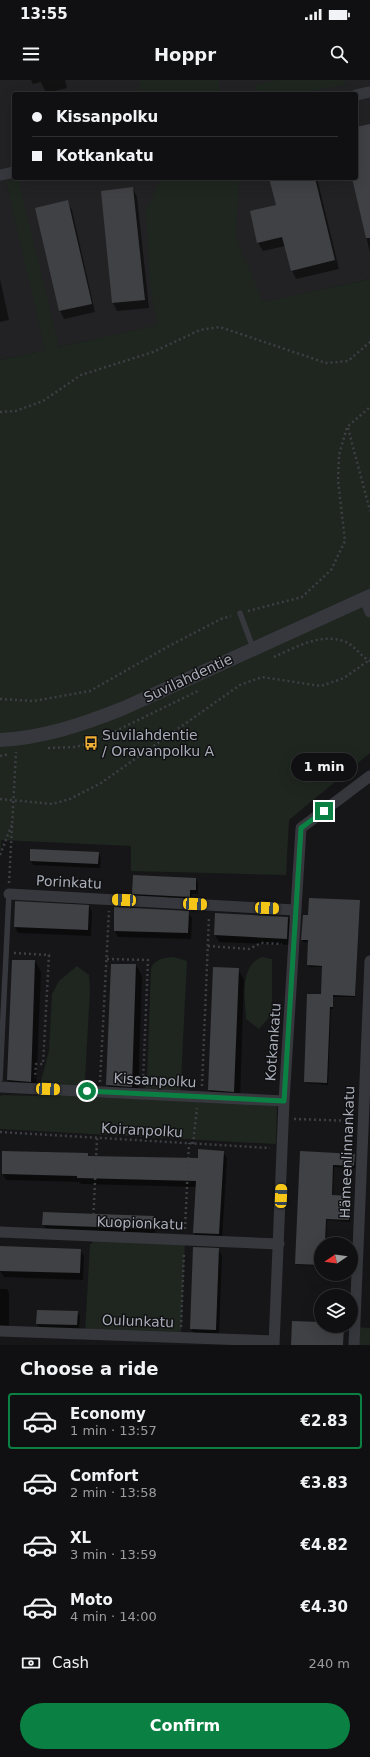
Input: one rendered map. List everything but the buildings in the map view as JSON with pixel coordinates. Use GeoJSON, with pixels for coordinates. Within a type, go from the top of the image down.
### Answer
{"type":"FeatureCollection","features":[{"type":"Feature","properties":{"kind":"street"},"geometry":{"type":"LineString","coordinates":[[358,95],[370,92]]}},
{"type":"Feature","properties":{"kind":"street"},"geometry":{"type":"LineString","coordinates":[[0,175],[12,172]]}},
{"type":"Feature","properties":{"kind":"street"},"geometry":{"type":"LineString","coordinates":[[367,597],[370,612]]}},
{"type":"Feature","properties":{"kind":"street","name":"Suvilahdentie"},"geometry":{"type":"LineString","coordinates":[[0,740],[36,735],[87,723],[124,708],[367,597]]}},
{"type":"Feature","properties":{"kind":"street","name":"Kotkankatu"},"geometry":{"type":"LineString","coordinates":[[274,1343],[284,1101],[301,828],[370,776]]}},
{"type":"Feature","properties":{"kind":"street","name":"Porinkatu"},"geometry":{"type":"LineString","coordinates":[[9,894],[296,910]]}},
{"type":"Feature","properties":{"kind":"street","name":"Hämeenlinnankatu"},"geometry":{"type":"LineString","coordinates":[[354,1345],[370,961]]}},
{"type":"Feature","properties":{"kind":"street","name":"Kissanpolku"},"geometry":{"type":"LineString","coordinates":[[0,1087],[284,1101]]}},
{"type":"Feature","properties":{"kind":"street","name":"Kuopionkatu"},"geometry":{"type":"LineString","coordinates":[[0,1232],[279,1244]]}},
{"type":"Feature","properties":{"kind":"street","name":"Oulunkatu"},"geometry":{"type":"LineString","coordinates":[[0,1331],[274,1343]]}},
{"type":"Feature","properties":{"kind":"lane"},"geometry":{"type":"LineString","coordinates":[[240,613],[253,649]]}},
{"type":"Feature","properties":{"kind":"lane"},"geometry":{"type":"LineString","coordinates":[[0,1079],[9,894]]}},
{"type":"Feature","properties":{"kind":"path"},"geometry":{"type":"LineString","coordinates":[[0,412],[16,411],[43,401],[81,375],[153,352],[200,330],[220,327],[326,363],[348,361],[370,342]]}},
{"type":"Feature","properties":{"kind":"path"},"geometry":{"type":"LineString","coordinates":[[0,699],[34,701],[90,691],[221,619],[302,597],[331,570],[345,540],[338,480],[339,455],[348,427],[370,407]]}},
{"type":"Feature","properties":{"kind":"path"},"geometry":{"type":"LineString","coordinates":[[348,427],[370,511]]}},
{"type":"Feature","properties":{"kind":"path"},"geometry":{"type":"LineString","coordinates":[[0,799],[14,799],[52,804],[70,799],[101,783],[240,686],[262,677],[321,686],[344,678],[369,661],[356,648],[342,640],[320,639],[266,660]]}},
{"type":"Feature","properties":{"kind":"path"},"geometry":{"type":"LineString","coordinates":[[42,749],[75,747],[91,743],[203,688]]}},
{"type":"Feature","properties":{"kind":"path"},"geometry":{"type":"LineString","coordinates":[[0,756],[22,751]]}},
{"type":"Feature","properties":{"kind":"path"},"geometry":{"type":"LineString","coordinates":[[9,894],[16,752]]}},
{"type":"Feature","properties":{"kind":"path"},"geometry":{"type":"LineString","coordinates":[[0,855],[13,821]]}},
{"type":"Feature","properties":{"kind":"path"},"geometry":{"type":"LineString","coordinates":[[100,1092],[109,899]]}},
{"type":"Feature","properties":{"kind":"path"},"geometry":{"type":"LineString","coordinates":[[193,1144],[200,1097],[210,905]]}},
{"type":"Feature","properties":{"kind":"path"},"geometry":{"type":"LineString","coordinates":[[208,946],[249,949],[261,943],[294,945]]}},
{"type":"Feature","properties":{"kind":"path"},"geometry":{"type":"LineString","coordinates":[[6,953],[49,955],[43,1064],[36,1064],[35,1088]]}},
{"type":"Feature","properties":{"kind":"path"},"geometry":{"type":"LineString","coordinates":[[106,959],[148,960],[143,1094]]}},
{"type":"Feature","properties":{"kind":"path"},"geometry":{"type":"LineString","coordinates":[[284,1119],[363,1121]]}},
{"type":"Feature","properties":{"kind":"path","name":"Koiranpolku"},"geometry":{"type":"LineString","coordinates":[[0,1132],[282,1149]]}},
{"type":"Feature","properties":{"kind":"path"},"geometry":{"type":"LineString","coordinates":[[92,1236],[97,1138]]}},
{"type":"Feature","properties":{"kind":"shaded area"},"geometry":{"type":"Polygon","coordinates":[[[0,80],[370,80],[370,279],[0,360],[0,80]]]}},
{"type":"Feature","properties":{"kind":"shaded area"},"geometry":{"type":"Polygon","coordinates":[[[140,80],[219,80],[219,92],[137,92],[140,80]]]}},
{"type":"Feature","properties":{"kind":"shaded area"},"geometry":{"type":"Polygon","coordinates":[[[277,80],[345,80],[346,84],[309,92],[257,92],[255,85],[277,80]]]}},
{"type":"Feature","properties":{"kind":"shaded area"},"geometry":{"type":"Polygon","coordinates":[[[18,180],[59,347],[158,325],[150,287],[146,211],[160,180],[239,180],[236,237],[263,302],[370,279],[370,753],[289,820],[286,875],[131,871],[131,846],[1,840],[0,858],[0,360],[45,350],[6,181],[18,180]]]}},
{"type":"Feature","properties":{"kind":"shaded area"},"geometry":{"type":"Polygon","coordinates":[[[174,957],[187,961],[180,1101],[277,1104],[276,1144],[0,1129],[0,1097],[2,1095],[37,1096],[49,1051],[52,994],[59,981],[77,966],[89,975],[90,991],[84,1097],[141,1099],[147,1081],[151,968],[158,960],[174,957]]]}},
{"type":"Feature","properties":{"kind":"shaded area"},"geometry":{"type":"Polygon","coordinates":[[[262,957],[272,959],[272,1014],[259,1029],[246,1019],[245,984],[250,968],[255,961],[262,957]]]}},
{"type":"Feature","properties":{"kind":"shaded area"},"geometry":{"type":"Polygon","coordinates":[[[93,1236],[185,1240],[181,1338],[85,1334],[90,1244],[92,1244],[93,1236]]]}},
{"type":"Feature","properties":{"kind":"shaded area"},"geometry":{"type":"Polygon","coordinates":[[[358,1327],[370,1328],[370,1345],[354,1345],[355,1333],[358,1333],[358,1327]]]}},
{"type":"Feature","properties":{"kind":"place","name":"Suvilahdentie / Oravanpolku A"},"geometry":{"type":"Point","coordinates":[91,743]}},
{"type":"Feature","properties":{"kind":"route"},"geometry":{"type":"LineString","coordinates":[[87,1091],[284,1101],[301,828],[324,811]]}}]}
